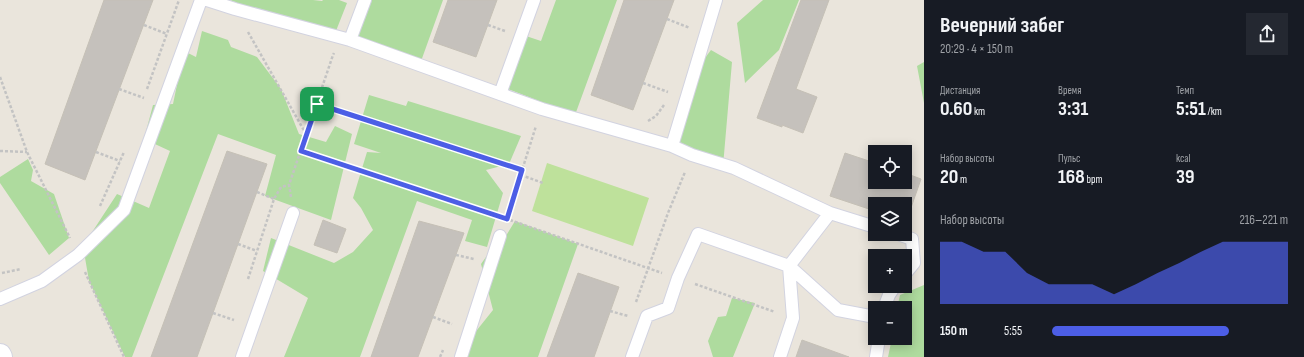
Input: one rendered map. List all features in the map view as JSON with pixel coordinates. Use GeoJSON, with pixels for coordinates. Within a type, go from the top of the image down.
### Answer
{"type":"FeatureCollection","features":[{"type":"Feature","properties":{"kind":"lane"},"geometry":{"type":"LineString","coordinates":[[0,299],[42,281],[78,255],[124,210],[201,0]]}},
{"type":"Feature","properties":{"kind":"lane"},"geometry":{"type":"LineString","coordinates":[[207,0],[350,40],[542,109],[672,146],[692,155],[734,168],[830,212],[868,225]]}},
{"type":"Feature","properties":{"kind":"lane"},"geometry":{"type":"LineString","coordinates":[[350,40],[365,0]]}},
{"type":"Feature","properties":{"kind":"lane"},"geometry":{"type":"LineString","coordinates":[[500,94],[534,0]]}},
{"type":"Feature","properties":{"kind":"lane"},"geometry":{"type":"LineString","coordinates":[[672,146],[716,0]]}},
{"type":"Feature","properties":{"kind":"lane"},"geometry":{"type":"LineString","coordinates":[[780,357],[793,318],[789,266],[830,212]]}},
{"type":"Feature","properties":{"kind":"lane"},"geometry":{"type":"LineString","coordinates":[[242,357],[293,213]]}},
{"type":"Feature","properties":{"kind":"lane"},"geometry":{"type":"LineString","coordinates":[[632,357],[647,316],[668,308],[678,278],[698,234],[789,266],[838,310],[868,316]]}},
{"type":"Feature","properties":{"kind":"lane"},"geometry":{"type":"LineString","coordinates":[[461,357],[500,236]]}},
{"type":"Feature","properties":{"kind":"lane"},"geometry":{"type":"LineString","coordinates":[[912,265],[914,263],[918,238]]}},
{"type":"Feature","properties":{"kind":"lane"},"geometry":{"type":"LineString","coordinates":[[876,357],[878,345]]}},
{"type":"Feature","properties":{"kind":"path"},"geometry":{"type":"LineString","coordinates":[[119,89],[144,98],[179,0]]}},
{"type":"Feature","properties":{"kind":"path"},"geometry":{"type":"LineString","coordinates":[[235,9],[306,134]]}},
{"type":"Feature","properties":{"kind":"path"},"geometry":{"type":"LineString","coordinates":[[667,19],[690,28]]}},
{"type":"Feature","properties":{"kind":"path"},"geometry":{"type":"LineString","coordinates":[[688,35],[692,22]]}},
{"type":"Feature","properties":{"kind":"path"},"geometry":{"type":"LineString","coordinates":[[144,25],[166,34]]}},
{"type":"Feature","properties":{"kind":"path"},"geometry":{"type":"LineString","coordinates":[[488,25],[511,33]]}},
{"type":"Feature","properties":{"kind":"path"},"geometry":{"type":"LineString","coordinates":[[293,213],[289,185],[332,55],[350,40]]}},
{"type":"Feature","properties":{"kind":"path"},"geometry":{"type":"LineString","coordinates":[[0,77],[27,152],[78,255],[124,357]]}},
{"type":"Feature","properties":{"kind":"path"},"geometry":{"type":"LineString","coordinates":[[643,83],[668,92],[671,85]]}},
{"type":"Feature","properties":{"kind":"path"},"geometry":{"type":"LineString","coordinates":[[647,122],[656,116],[663,107],[666,99]]}},
{"type":"Feature","properties":{"kind":"path"},"geometry":{"type":"LineString","coordinates":[[317,104],[522,170]]}},
{"type":"Feature","properties":{"kind":"path"},"geometry":{"type":"LineString","coordinates":[[500,236],[507,219],[542,109]]}},
{"type":"Feature","properties":{"kind":"path"},"geometry":{"type":"LineString","coordinates":[[0,151],[27,152]]}},
{"type":"Feature","properties":{"kind":"path"},"geometry":{"type":"LineString","coordinates":[[98,210],[125,151]]}},
{"type":"Feature","properties":{"kind":"path"},"geometry":{"type":"LineString","coordinates":[[301,151],[507,219],[793,318]]}},
{"type":"Feature","properties":{"kind":"path"},"geometry":{"type":"LineString","coordinates":[[96,152],[120,161]]}},
{"type":"Feature","properties":{"kind":"path"},"geometry":{"type":"LineString","coordinates":[[636,303],[668,213],[692,155]]}},
{"type":"Feature","properties":{"kind":"path"},"geometry":{"type":"LineString","coordinates":[[521,175],[543,183]]}},
{"type":"Feature","properties":{"kind":"path"},"geometry":{"type":"LineString","coordinates":[[248,280],[274,199],[280,187],[289,185]]}},
{"type":"Feature","properties":{"kind":"path"},"geometry":{"type":"LineString","coordinates":[[257,192],[274,199]]}},
{"type":"Feature","properties":{"kind":"path"},"geometry":{"type":"LineString","coordinates":[[238,244],[257,251]]}},
{"type":"Feature","properties":{"kind":"path"},"geometry":{"type":"LineString","coordinates":[[456,255],[474,259]]}},
{"type":"Feature","properties":{"kind":"path"},"geometry":{"type":"LineString","coordinates":[[2,273],[23,268]]}},
{"type":"Feature","properties":{"kind":"path"},"geometry":{"type":"LineString","coordinates":[[610,311],[631,317]]}},
{"type":"Feature","properties":{"kind":"path"},"geometry":{"type":"LineString","coordinates":[[214,312],[234,320]]}},
{"type":"Feature","properties":{"kind":"path"},"geometry":{"type":"LineString","coordinates":[[232,327],[237,314]]}},
{"type":"Feature","properties":{"kind":"path"},"geometry":{"type":"LineString","coordinates":[[433,317],[452,324]]}},
{"type":"Feature","properties":{"kind":"green space"},"geometry":{"type":"Polygon","coordinates":[[[230,0],[339,0],[347,3],[332,41],[230,0]]]}},
{"type":"Feature","properties":{"kind":"green space"},"geometry":{"type":"Polygon","coordinates":[[[367,0],[443,0],[420,64],[356,41],[367,0]]]}},
{"type":"Feature","properties":{"kind":"green space"},"geometry":{"type":"Polygon","coordinates":[[[556,0],[617,0],[575,115],[508,89],[523,35],[541,41],[556,0]]]}},
{"type":"Feature","properties":{"kind":"green space"},"geometry":{"type":"Polygon","coordinates":[[[763,0],[799,0],[779,50],[745,83],[737,23],[763,0]]]}},
{"type":"Feature","properties":{"kind":"green space"},"geometry":{"type":"Polygon","coordinates":[[[202,31],[228,40],[231,47],[257,57],[281,89],[299,134],[326,142],[335,126],[352,134],[331,220],[265,196],[276,155],[218,134],[132,357],[125,357],[89,281],[83,246],[117,194],[149,208],[170,151],[144,139],[153,105],[173,104],[184,51],[196,57],[202,31]]]}},
{"type":"Feature","properties":{"kind":"green space"},"geometry":{"type":"Polygon","coordinates":[[[711,50],[732,62],[723,166],[669,147],[684,86],[711,50]]]}},
{"type":"Feature","properties":{"kind":"green space"},"geometry":{"type":"Polygon","coordinates":[[[924,62],[924,103],[917,66],[924,62]]]}},
{"type":"Feature","properties":{"kind":"green space"},"geometry":{"type":"Polygon","coordinates":[[[369,95],[406,106],[408,101],[521,136],[509,164],[486,170],[503,193],[487,247],[465,241],[472,220],[417,201],[360,357],[284,357],[308,298],[263,271],[271,238],[334,263],[353,252],[373,230],[361,208],[353,198],[367,152],[381,153],[354,144],[369,95]]]}},
{"type":"Feature","properties":{"kind":"green space"},"geometry":{"type":"Polygon","coordinates":[[[28,159],[33,170],[31,181],[54,194],[69,238],[49,255],[0,183],[0,177],[28,159]]]}},
{"type":"Feature","properties":{"kind":"green space"},"geometry":{"type":"Polygon","coordinates":[[[547,163],[649,198],[633,246],[532,211],[547,163]]]}},
{"type":"Feature","properties":{"kind":"green space"},"geometry":{"type":"Polygon","coordinates":[[[515,221],[578,244],[538,357],[465,357],[465,345],[493,310],[481,264],[491,250],[504,239],[515,221]]]}},
{"type":"Feature","properties":{"kind":"green space"},"geometry":{"type":"Polygon","coordinates":[[[924,285],[924,357],[888,357],[891,345],[912,345],[912,301],[899,301],[900,295],[912,293],[912,290],[924,285]]]}},
{"type":"Feature","properties":{"kind":"green space"},"geometry":{"type":"Polygon","coordinates":[[[732,298],[755,303],[733,357],[713,357],[708,341],[718,317],[726,316],[732,298]]]}},
{"type":"Feature","properties":{"kind":"building"},"geometry":{"type":"Polygon","coordinates":[[[104,0],[153,0],[85,180],[45,164],[104,0]]]}},
{"type":"Feature","properties":{"kind":"building"},"geometry":{"type":"Polygon","coordinates":[[[448,0],[497,0],[476,57],[433,42],[448,0]]]}},
{"type":"Feature","properties":{"kind":"building"},"geometry":{"type":"Polygon","coordinates":[[[624,0],[674,0],[633,110],[591,95],[624,0]]]}},
{"type":"Feature","properties":{"kind":"building"},"geometry":{"type":"Polygon","coordinates":[[[801,0],[829,0],[796,89],[817,97],[803,133],[757,118],[801,0]]]}},
{"type":"Feature","properties":{"kind":"building"},"geometry":{"type":"Polygon","coordinates":[[[227,151],[267,164],[197,357],[151,357],[227,151]]]}},
{"type":"Feature","properties":{"kind":"building"},"geometry":{"type":"Polygon","coordinates":[[[845,153],[868,161],[868,189],[912,189],[912,176],[921,179],[912,205],[912,197],[868,197],[868,209],[830,196],[845,153]]]}},
{"type":"Feature","properties":{"kind":"building"},"geometry":{"type":"Polygon","coordinates":[[[323,220],[346,229],[337,253],[314,245],[323,220]]]}},
{"type":"Feature","properties":{"kind":"building"},"geometry":{"type":"Polygon","coordinates":[[[419,221],[464,233],[418,357],[371,357],[419,221]]]}},
{"type":"Feature","properties":{"kind":"building"},"geometry":{"type":"Polygon","coordinates":[[[578,273],[619,287],[594,357],[547,357],[578,273]]]}},
{"type":"Feature","properties":{"kind":"building"},"geometry":{"type":"Polygon","coordinates":[[[802,340],[849,357],[796,357],[802,340]]]}},
{"type":"Feature","properties":{"kind":"route"},"geometry":{"type":"LineString","coordinates":[[317,104],[522,170],[507,219],[301,151],[317,104]]}}]}
